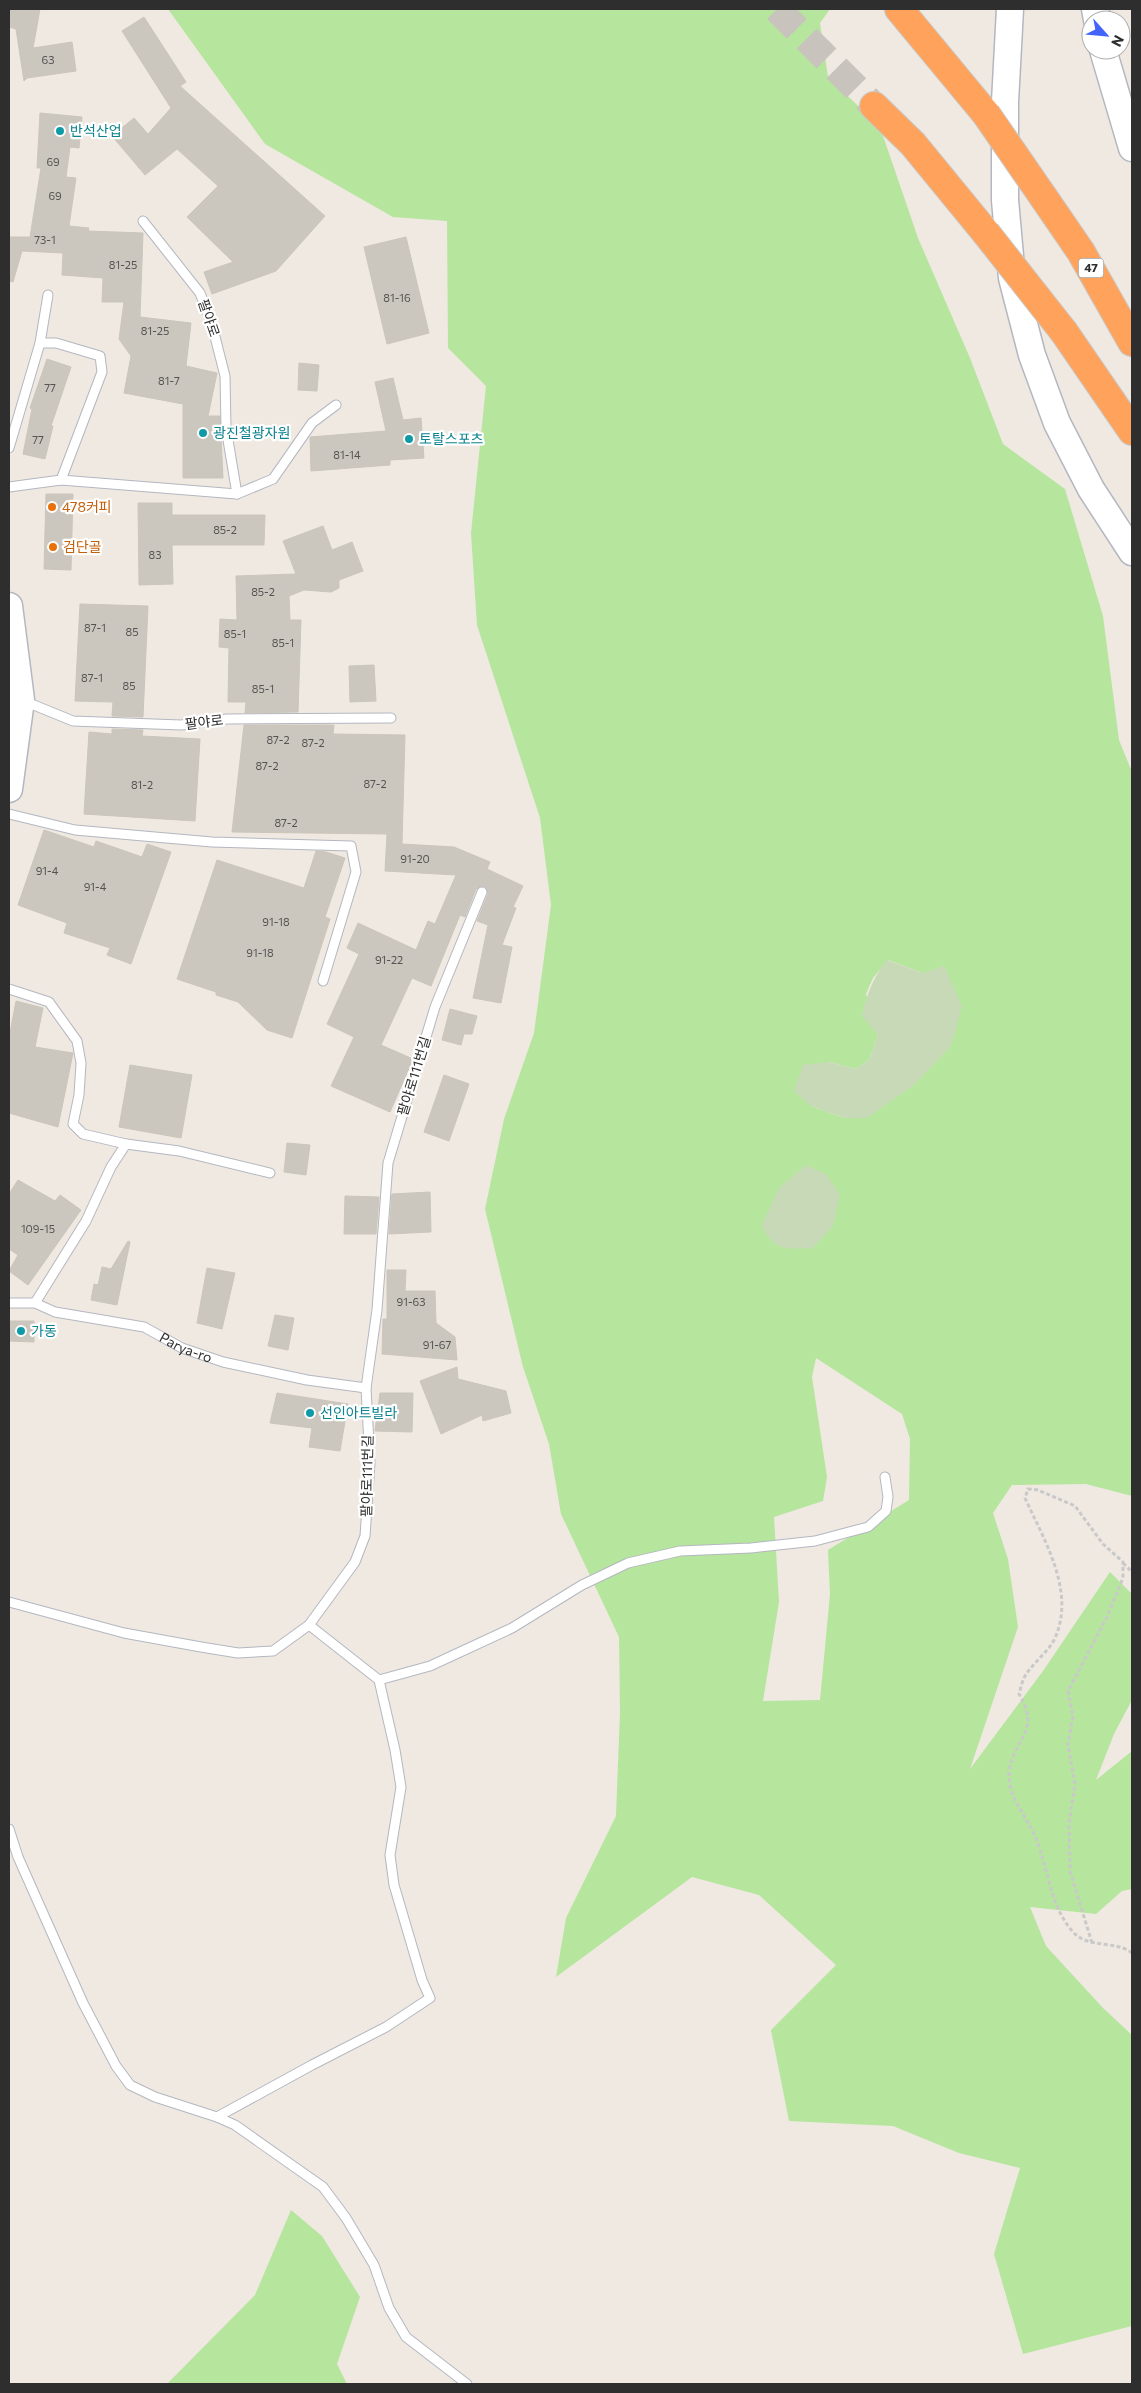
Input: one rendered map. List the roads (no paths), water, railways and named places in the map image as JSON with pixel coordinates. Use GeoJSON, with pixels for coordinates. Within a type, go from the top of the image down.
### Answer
{"type":"FeatureCollection","features":[{"type":"Feature","properties":{"kind":"highway","name":"47"},"geometry":{"type":"LineString","coordinates":[[899,9],[986,114],[1081,252],[1132,342]]}},
{"type":"Feature","properties":{"kind":"highway"},"geometry":{"type":"LineString","coordinates":[[874,106],[913,144],[986,233],[1064,332],[1132,431]]}},
{"type":"Feature","properties":{"kind":"main road"},"geometry":{"type":"LineString","coordinates":[[1010,9],[1005,122],[1005,200],[1012,278],[1032,356],[1057,423],[1091,489],[1132,552]]}},
{"type":"Feature","properties":{"kind":"main road"},"geometry":{"type":"LineString","coordinates":[[1106,60],[1132,148]]}},
{"type":"Feature","properties":{"kind":"main road"},"geometry":{"type":"LineString","coordinates":[[9,606],[21,700],[9,789]]}},
{"type":"Feature","properties":{"kind":"lane","name":"팔야로"},"geometry":{"type":"LineString","coordinates":[[143,221],[200,293],[211,321],[224,376],[226,428],[237,494]]}},
{"type":"Feature","properties":{"kind":"lane"},"geometry":{"type":"LineString","coordinates":[[9,448],[40,343],[48,295]]}},
{"type":"Feature","properties":{"kind":"lane"},"geometry":{"type":"LineString","coordinates":[[40,343],[56,343],[100,356],[102,372],[61,480]]}},
{"type":"Feature","properties":{"kind":"lane"},"geometry":{"type":"LineString","coordinates":[[9,487],[61,480],[237,494],[273,480],[312,423],[336,405]]}},
{"type":"Feature","properties":{"kind":"lane","name":"팔야로"},"geometry":{"type":"LineString","coordinates":[[21,700],[73,721],[181,725],[227,719],[391,718]]}},
{"type":"Feature","properties":{"kind":"lane"},"geometry":{"type":"LineString","coordinates":[[9,814],[75,830],[212,842],[351,846],[356,872],[323,981]]}},
{"type":"Feature","properties":{"kind":"lane","name":"팔야로111번길"},"geometry":{"type":"LineString","coordinates":[[9,1602],[124,1633],[238,1653],[273,1651],[309,1626],[355,1562],[365,1536],[370,1463],[366,1388],[377,1310],[388,1163],[435,1007],[482,892]]}},
{"type":"Feature","properties":{"kind":"lane"},"geometry":{"type":"LineString","coordinates":[[9,989],[49,1002],[77,1041],[81,1063],[79,1095],[73,1124],[83,1134],[126,1144],[179,1151],[270,1173]]}},
{"type":"Feature","properties":{"kind":"lane"},"geometry":{"type":"LineString","coordinates":[[35,1303],[86,1221],[111,1167],[126,1144]]}},
{"type":"Feature","properties":{"kind":"lane","name":"Parya-ro"},"geometry":{"type":"LineString","coordinates":[[9,1303],[35,1303],[55,1312],[144,1327],[182,1348],[223,1362],[307,1380],[366,1388]]}},
{"type":"Feature","properties":{"kind":"lane"},"geometry":{"type":"LineString","coordinates":[[379,1680],[430,1666],[512,1628],[582,1585],[628,1563],[680,1551],[751,1548],[815,1541],[868,1527],[886,1511],[888,1497],[885,1477]]}},
{"type":"Feature","properties":{"kind":"lane"},"geometry":{"type":"LineString","coordinates":[[217,2117],[386,2027],[430,1998],[422,1980],[394,1886],[390,1855],[401,1787],[395,1750],[379,1680],[309,1626]]}},
{"type":"Feature","properties":{"kind":"lane"},"geometry":{"type":"LineString","coordinates":[[9,1829],[18,1857],[83,2003],[116,2066],[130,2085],[155,2096],[217,2117],[234,2126],[323,2187],[346,2218],[374,2265],[389,2308],[406,2338],[467,2384]]}},
{"type":"Feature","properties":{"kind":"tunnel"},"geometry":{"type":"LineString","coordinates":[[777,9],[874,106]]}},
{"type":"Feature","properties":{"kind":"place","name":"반석산업"},"geometry":{"type":"Point","coordinates":[60,131]}},
{"type":"Feature","properties":{"kind":"place","name":"광진철광자원"},"geometry":{"type":"Point","coordinates":[203,433]}},
{"type":"Feature","properties":{"kind":"place","name":"토탈스포츠"},"geometry":{"type":"Point","coordinates":[409,439]}},
{"type":"Feature","properties":{"kind":"place","name":"478커피"},"geometry":{"type":"Point","coordinates":[52,507]}},
{"type":"Feature","properties":{"kind":"place","name":"검단골"},"geometry":{"type":"Point","coordinates":[53,547]}},
{"type":"Feature","properties":{"kind":"place","name":"가동"},"geometry":{"type":"Point","coordinates":[21,1331]}},
{"type":"Feature","properties":{"kind":"place","name":"선인아트빌라"},"geometry":{"type":"Point","coordinates":[310,1413]}}]}
